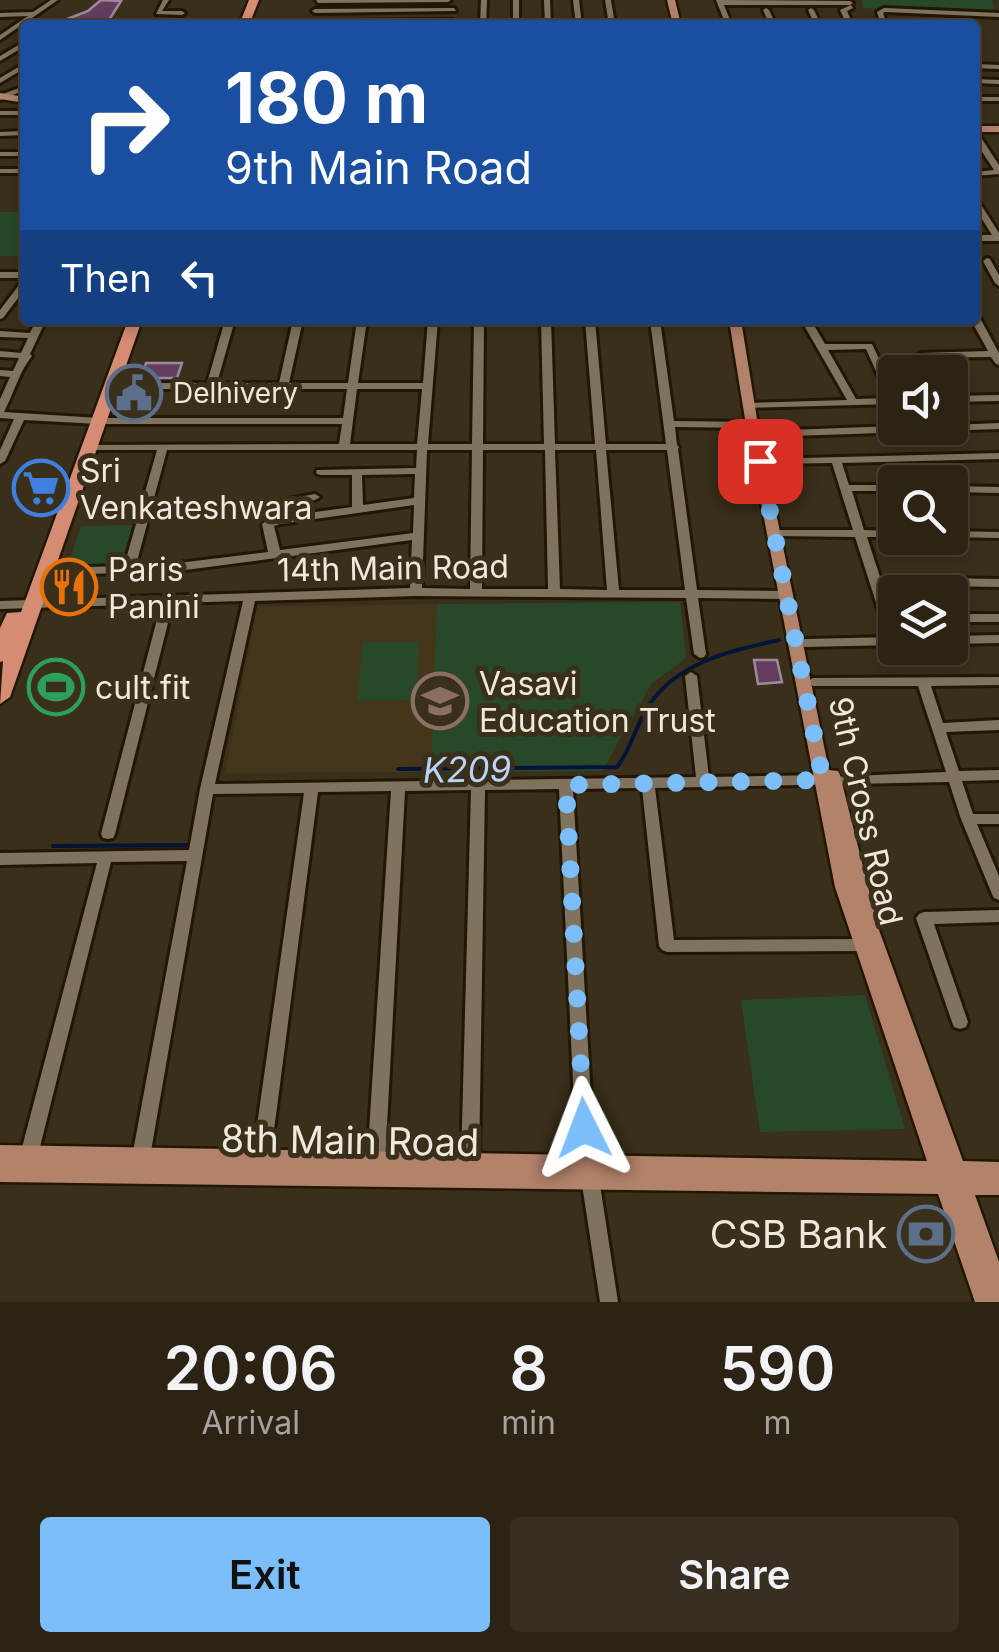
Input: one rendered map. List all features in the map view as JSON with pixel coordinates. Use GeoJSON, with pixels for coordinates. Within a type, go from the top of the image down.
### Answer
{"type":"FeatureCollection","features":[{"type":"Feature","properties":{"kind":"highway"},"geometry":{"type":"LineString","coordinates":[[247,16],[254,0]]}},
{"type":"Feature","properties":{"kind":"highway"},"geometry":{"type":"LineString","coordinates":[[0,655],[93,421],[123,325]]}},
{"type":"Feature","properties":{"kind":"highway"},"geometry":{"type":"LineString","coordinates":[[0,697],[17,606],[45,572],[90,447],[93,421],[112,386],[134,325]]}},
{"type":"Feature","properties":{"kind":"main road","name":"9th Cross Road"},"geometry":{"type":"LineString","coordinates":[[736,325],[813,682],[844,887],[862,945],[999,1293]]}},
{"type":"Feature","properties":{"kind":"main road","name":"9th Cross Road"},"geometry":{"type":"LineString","coordinates":[[744,325],[752,406]]}},
{"type":"Feature","properties":{"kind":"main road","name":"9th Cross Road"},"geometry":{"type":"LineString","coordinates":[[756,429],[766,461],[787,595],[828,780],[870,930],[953,1179],[986,1302]]}},
{"type":"Feature","properties":{"kind":"main road","name":"8th Main Road"},"geometry":{"type":"LineString","coordinates":[[0,1154],[470,1163],[588,1172],[953,1179]]}},
{"type":"Feature","properties":{"kind":"main road","name":"8th Main Road"},"geometry":{"type":"LineString","coordinates":[[0,1172],[868,1171],[999,1185]]}},
{"type":"Feature","properties":{"kind":"main road"},"geometry":{"type":"LineString","coordinates":[[953,1179],[999,1172]]}},
{"type":"Feature","properties":{"kind":"street"},"geometry":{"type":"LineString","coordinates":[[0,12],[14,0]]}},
{"type":"Feature","properties":{"kind":"street"},"geometry":{"type":"LineString","coordinates":[[28,20],[55,0]]}},
{"type":"Feature","properties":{"kind":"street"},"geometry":{"type":"LineString","coordinates":[[166,0],[158,13],[182,13]]}},
{"type":"Feature","properties":{"kind":"street"},"geometry":{"type":"LineString","coordinates":[[178,20],[189,0]]}},
{"type":"Feature","properties":{"kind":"street"},"geometry":{"type":"LineString","coordinates":[[313,20],[318,0],[452,0],[453,20]]}},
{"type":"Feature","properties":{"kind":"street"},"geometry":{"type":"LineString","coordinates":[[376,0],[377,20]]}},
{"type":"Feature","properties":{"kind":"street"},"geometry":{"type":"LineString","coordinates":[[882,20],[880,12],[889,10],[998,17],[993,0]]}},
{"type":"Feature","properties":{"kind":"street"},"geometry":{"type":"LineString","coordinates":[[850,2],[851,9],[766,10],[721,4],[850,2]]}},
{"type":"Feature","properties":{"kind":"street"},"geometry":{"type":"LineString","coordinates":[[316,11],[454,10]]}},
{"type":"Feature","properties":{"kind":"street"},"geometry":{"type":"LineString","coordinates":[[766,10],[770,20]]}},
{"type":"Feature","properties":{"kind":"street"},"geometry":{"type":"LineString","coordinates":[[811,10],[816,20]]}},
{"type":"Feature","properties":{"kind":"street"},"geometry":{"type":"LineString","coordinates":[[842,10],[847,20]]}},
{"type":"Feature","properties":{"kind":"street"},"geometry":{"type":"LineString","coordinates":[[0,12],[37,14]]}},
{"type":"Feature","properties":{"kind":"street"},"geometry":{"type":"LineString","coordinates":[[247,16],[280,20]]}},
{"type":"Feature","properties":{"kind":"street"},"geometry":{"type":"LineString","coordinates":[[0,62],[20,47]]}},
{"type":"Feature","properties":{"kind":"street"},"geometry":{"type":"LineString","coordinates":[[980,139],[999,172]]}},
{"type":"Feature","properties":{"kind":"street"},"geometry":{"type":"LineString","coordinates":[[980,210],[999,238]]}},
{"type":"Feature","properties":{"kind":"street"},"geometry":{"type":"LineString","coordinates":[[980,261],[999,261]]}},
{"type":"Feature","properties":{"kind":"street"},"geometry":{"type":"LineString","coordinates":[[987,261],[999,283]]}},
{"type":"Feature","properties":{"kind":"street"},"geometry":{"type":"LineString","coordinates":[[0,316],[20,286]]}},
{"type":"Feature","properties":{"kind":"street"},"geometry":{"type":"LineString","coordinates":[[40,325],[18,374],[4,394],[0,412],[20,418],[93,421],[348,421]]}},
{"type":"Feature","properties":{"kind":"street"},"geometry":{"type":"LineString","coordinates":[[211,386],[229,325]]}},
{"type":"Feature","properties":{"kind":"street"},"geometry":{"type":"LineString","coordinates":[[283,386],[297,325]]}},
{"type":"Feature","properties":{"kind":"street"},"geometry":{"type":"LineString","coordinates":[[344,447],[361,325]]}},
{"type":"Feature","properties":{"kind":"street"},"geometry":{"type":"LineString","coordinates":[[416,592],[433,325]]}},
{"type":"Feature","properties":{"kind":"street"},"geometry":{"type":"LineString","coordinates":[[476,592],[479,325]]}},
{"type":"Feature","properties":{"kind":"street"},"geometry":{"type":"LineString","coordinates":[[546,325],[554,592]]}},
{"type":"Feature","properties":{"kind":"street"},"geometry":{"type":"LineString","coordinates":[[590,325],[613,592]]}},
{"type":"Feature","properties":{"kind":"street"},"geometry":{"type":"LineString","coordinates":[[656,325],[700,654]]}},
{"type":"Feature","properties":{"kind":"street"},"geometry":{"type":"LineString","coordinates":[[809,325],[853,402]]}},
{"type":"Feature","properties":{"kind":"street"},"geometry":{"type":"LineString","coordinates":[[979,325],[997,358]]}},
{"type":"Feature","properties":{"kind":"street"},"geometry":{"type":"LineString","coordinates":[[0,334],[35,336]]}},
{"type":"Feature","properties":{"kind":"street"},"geometry":{"type":"LineString","coordinates":[[820,347],[870,347],[878,365]]}},
{"type":"Feature","properties":{"kind":"street"},"geometry":{"type":"LineString","coordinates":[[0,354],[27,356]]}},
{"type":"Feature","properties":{"kind":"street"},"geometry":{"type":"LineString","coordinates":[[968,357],[997,358]]}},
{"type":"Feature","properties":{"kind":"street"},"geometry":{"type":"LineString","coordinates":[[0,373],[18,374]]}},
{"type":"Feature","properties":{"kind":"street"},"geometry":{"type":"LineString","coordinates":[[112,386],[427,386]]}},
{"type":"Feature","properties":{"kind":"street"},"geometry":{"type":"LineString","coordinates":[[968,399],[999,398]]}},
{"type":"Feature","properties":{"kind":"street"},"geometry":{"type":"LineString","coordinates":[[752,406],[878,401]]}},
{"type":"Feature","properties":{"kind":"street"},"geometry":{"type":"LineString","coordinates":[[0,461],[20,418]]}},
{"type":"Feature","properties":{"kind":"street"},"geometry":{"type":"LineString","coordinates":[[670,424],[756,429],[999,426]]}},
{"type":"Feature","properties":{"kind":"street"},"geometry":{"type":"LineString","coordinates":[[90,447],[674,447]]}},
{"type":"Feature","properties":{"kind":"street"},"geometry":{"type":"LineString","coordinates":[[129,569],[163,447]]}},
{"type":"Feature","properties":{"kind":"street"},"geometry":{"type":"LineString","coordinates":[[766,461],[999,456]]}},
{"type":"Feature","properties":{"kind":"street"},"geometry":{"type":"LineString","coordinates":[[836,460],[878,588]]}},
{"type":"Feature","properties":{"kind":"street"},"geometry":{"type":"LineString","coordinates":[[322,472],[421,471]]}},
{"type":"Feature","properties":{"kind":"street"},"geometry":{"type":"LineString","coordinates":[[357,472],[358,508]]}},
{"type":"Feature","properties":{"kind":"street"},"geometry":{"type":"LineString","coordinates":[[845,488],[878,488]]}},
{"type":"Feature","properties":{"kind":"street"},"geometry":{"type":"LineString","coordinates":[[968,489],[999,490]]}},
{"type":"Feature","properties":{"kind":"street"},"geometry":{"type":"LineString","coordinates":[[209,504],[250,502],[270,506],[315,497]]}},
{"type":"Feature","properties":{"kind":"street"},"geometry":{"type":"LineString","coordinates":[[275,556],[268,524],[420,501]]}},
{"type":"Feature","properties":{"kind":"street"},"geometry":{"type":"LineString","coordinates":[[270,506],[275,522]]}},
{"type":"Feature","properties":{"kind":"street"},"geometry":{"type":"LineString","coordinates":[[779,533],[878,534]]}},
{"type":"Feature","properties":{"kind":"street"},"geometry":{"type":"LineString","coordinates":[[968,534],[999,535]]}},
{"type":"Feature","properties":{"kind":"street"},"geometry":{"type":"LineString","coordinates":[[45,572],[275,556],[418,536]]}},
{"type":"Feature","properties":{"kind":"street"},"geometry":{"type":"LineString","coordinates":[[875,581],[999,584]]}},
{"type":"Feature","properties":{"kind":"street","name":"14th Main Road"},"geometry":{"type":"LineString","coordinates":[[17,606],[416,592],[787,595]]}},
{"type":"Feature","properties":{"kind":"street"},"geometry":{"type":"LineString","coordinates":[[141,1157],[207,789],[250,598]]}},
{"type":"Feature","properties":{"kind":"street"},"geometry":{"type":"LineString","coordinates":[[108,834],[168,601]]}},
{"type":"Feature","properties":{"kind":"street"},"geometry":{"type":"LineString","coordinates":[[968,618],[999,618]]}},
{"type":"Feature","properties":{"kind":"street"},"geometry":{"type":"LineString","coordinates":[[968,640],[999,640]]}},
{"type":"Feature","properties":{"kind":"street"},"geometry":{"type":"LineString","coordinates":[[804,643],[878,641]]}},
{"type":"Feature","properties":{"kind":"street"},"geometry":{"type":"LineString","coordinates":[[692,676],[703,782]]}},
{"type":"Feature","properties":{"kind":"street"},"geometry":{"type":"LineString","coordinates":[[813,682],[999,681]]}},
{"type":"Feature","properties":{"kind":"street"},"geometry":{"type":"LineString","coordinates":[[924,682],[953,777],[999,894]]}},
{"type":"Feature","properties":{"kind":"street"},"geometry":{"type":"LineString","coordinates":[[937,728],[999,725]]}},
{"type":"Feature","properties":{"kind":"street"},"geometry":{"type":"LineString","coordinates":[[207,789],[999,774]]}},
{"type":"Feature","properties":{"kind":"street"},"geometry":{"type":"LineString","coordinates":[[648,783],[667,946],[862,945]]}},
{"type":"Feature","properties":{"kind":"street"},"geometry":{"type":"LineString","coordinates":[[566,785],[588,1172],[609,1302]]}},
{"type":"Feature","properties":{"kind":"street"},"geometry":{"type":"LineString","coordinates":[[470,1163],[478,786]]}},
{"type":"Feature","properties":{"kind":"street"},"geometry":{"type":"LineString","coordinates":[[376,1162],[398,787]]}},
{"type":"Feature","properties":{"kind":"street"},"geometry":{"type":"LineString","coordinates":[[262,1161],[312,788]]}},
{"type":"Feature","properties":{"kind":"street"},"geometry":{"type":"LineString","coordinates":[[968,819],[999,818]]}},
{"type":"Feature","properties":{"kind":"street"},"geometry":{"type":"LineString","coordinates":[[0,859],[195,856]]}},
{"type":"Feature","properties":{"kind":"street"},"geometry":{"type":"LineString","coordinates":[[29,1155],[105,858]]}},
{"type":"Feature","properties":{"kind":"street"},"geometry":{"type":"LineString","coordinates":[[960,1022],[924,918],[999,916]]}},
{"type":"Feature","properties":{"kind":"shaded area","name":"Vasavi Education Trust"},"geometry":{"type":"Polygon","coordinates":[[[680,602],[686,658],[651,684],[602,771],[225,773],[257,606],[680,602]]]}},
{"type":"Feature","properties":{"kind":"green space"},"geometry":{"type":"Polygon","coordinates":[[[862,0],[992,0],[995,13],[863,8],[862,0]]]}},
{"type":"Feature","properties":{"kind":"green space"},"geometry":{"type":"Polygon","coordinates":[[[0,212],[20,212],[20,256],[0,256],[0,212]]]}},
{"type":"Feature","properties":{"kind":"green space"},"geometry":{"type":"Polygon","coordinates":[[[135,525],[124,565],[68,565],[81,526],[135,525]]]}},
{"type":"Feature","properties":{"kind":"green space"},"geometry":{"type":"Polygon","coordinates":[[[680,602],[686,658],[651,684],[602,771],[431,772],[437,604],[680,602]]]}},
{"type":"Feature","properties":{"kind":"green space"},"geometry":{"type":"Polygon","coordinates":[[[363,642],[419,642],[417,700],[357,701],[363,642]]]}},
{"type":"Feature","properties":{"kind":"green space"},"geometry":{"type":"Polygon","coordinates":[[[865,995],[905,1129],[760,1132],[741,1000],[865,995]]]}},
{"type":"Feature","properties":{"kind":"building"},"geometry":{"type":"Polygon","coordinates":[[[101,0],[121,1],[109,20],[67,19],[88,11],[101,0]]]}},
{"type":"Feature","properties":{"kind":"building"},"geometry":{"type":"Polygon","coordinates":[[[146,363],[182,363],[177,378],[141,378],[146,363]]]}},
{"type":"Feature","properties":{"kind":"building"},"geometry":{"type":"Polygon","coordinates":[[[754,660],[777,660],[782,682],[758,684],[754,660]]]}},
{"type":"Feature","properties":{"kind":"waterway","name":"K209"},"geometry":{"type":"LineString","coordinates":[[398,769],[617,767],[649,705],[675,678],[707,660],[779,640]]}},
{"type":"Feature","properties":{"kind":"waterway","name":"K209"},"geometry":{"type":"LineString","coordinates":[[53,846],[191,845]]}},
{"type":"Feature","properties":{"kind":"place","name":"Delhivery"},"geometry":{"type":"Point","coordinates":[134,393]}},
{"type":"Feature","properties":{"kind":"place","name":"Sri Venkateshwara"},"geometry":{"type":"Point","coordinates":[41,488]}},
{"type":"Feature","properties":{"kind":"place","name":"Paris Panini"},"geometry":{"type":"Point","coordinates":[69,587]}},
{"type":"Feature","properties":{"kind":"place","name":"cult.fit"},"geometry":{"type":"Point","coordinates":[56,687]}},
{"type":"Feature","properties":{"kind":"place","name":"Vasavi Education Trust"},"geometry":{"type":"Point","coordinates":[440,701]}},
{"type":"Feature","properties":{"kind":"place","name":"CSB Bank"},"geometry":{"type":"Point","coordinates":[926,1234]}},
{"type":"Feature","properties":{"kind":"route"},"geometry":{"type":"LineString","coordinates":[[584,1128],[566,785],[823,780],[760,461]]}}]}
